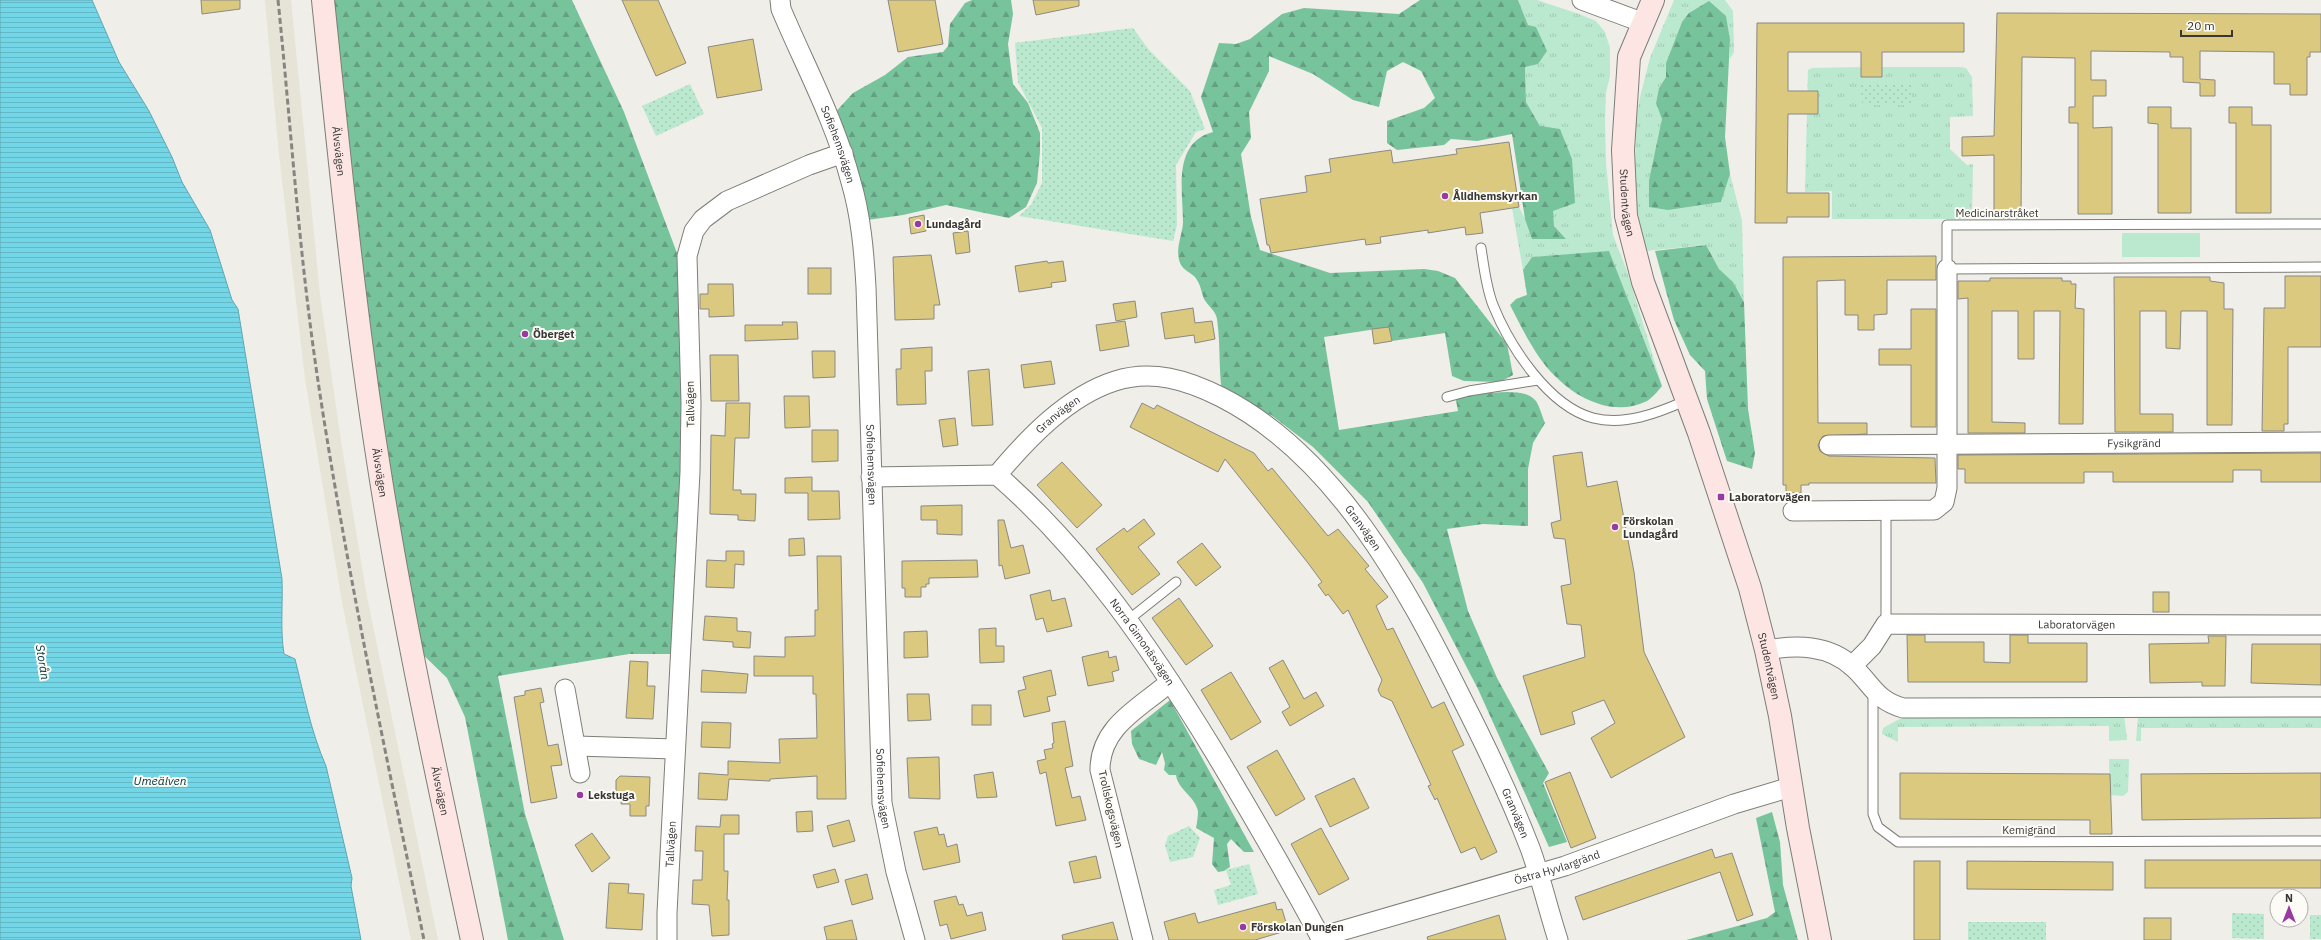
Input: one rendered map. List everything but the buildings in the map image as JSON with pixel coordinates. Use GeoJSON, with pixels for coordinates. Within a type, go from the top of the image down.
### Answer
{"type":"FeatureCollection","features":[{"type":"Feature","properties":{"kind":"street","name":"Älvsvägen"},"geometry":{"type":"LineString","coordinates":[[323,0],[357,313],[378,462],[410,642],[472,940]]}},
{"type":"Feature","properties":{"kind":"street","name":"Sofiehemsvägen"},"geometry":{"type":"LineString","coordinates":[[780,0],[781,9],[830,118],[843,154],[853,190],[864,252],[882,803],[893,858],[915,940]]}},
{"type":"Feature","properties":{"kind":"street"},"geometry":{"type":"LineString","coordinates":[[1582,0],[1644,23]]}},
{"type":"Feature","properties":{"kind":"street","name":"Studentvägen"},"geometry":{"type":"LineString","coordinates":[[1653,0],[1629,58],[1623,150],[1626,216],[1643,282],[1687,400],[1750,588],[1766,650],[1780,716],[1791,787],[1820,940]]}},
{"type":"Feature","properties":{"kind":"street","name":"Tallvägen"},"geometry":{"type":"LineString","coordinates":[[667,940],[674,749],[681,654],[690,472],[691,403],[686,277],[687,256],[690,242],[694,231],[703,219],[727,202],[809,165],[843,154]]}},
{"type":"Feature","properties":{"kind":"street"},"geometry":{"type":"LineString","coordinates":[[1793,511],[1934,510],[1944,502],[1947,488],[1947,269]]}},
{"type":"Feature","properties":{"kind":"street","name":"Granvägen"},"geometry":{"type":"LineString","coordinates":[[997,475],[1034,436],[1064,410],[1097,389],[1114,381],[1147,376],[1181,380],[1199,386],[1253,414],[1307,459],[1371,539],[1428,630],[1488,750],[1530,848],[1558,940]]}},
{"type":"Feature","properties":{"kind":"street","name":"Fysikgränd"},"geometry":{"type":"LineString","coordinates":[[1829,445],[2321,442]]}},
{"type":"Feature","properties":{"kind":"street"},"geometry":{"type":"LineString","coordinates":[[872,477],[997,475]]}},
{"type":"Feature","properties":{"kind":"street","name":"Norra Gimonäsvägen"},"geometry":{"type":"LineString","coordinates":[[997,475],[1031,505],[1080,559],[1127,621],[1184,702],[1255,818],[1321,938]]}},
{"type":"Feature","properties":{"kind":"street"},"geometry":{"type":"LineString","coordinates":[[1852,666],[1872,646],[1886,624]]}},
{"type":"Feature","properties":{"kind":"street","name":"Laboratorvägen"},"geometry":{"type":"LineString","coordinates":[[1886,624],[2321,625]]}},
{"type":"Feature","properties":{"kind":"street"},"geometry":{"type":"LineString","coordinates":[[1766,650],[1806,646],[1836,656],[1852,666],[1872,691],[1890,705],[1903,708],[2321,707]]}},
{"type":"Feature","properties":{"kind":"street","name":"Trollskogsvägen"},"geometry":{"type":"LineString","coordinates":[[1143,940],[1100,770],[1100,758],[1104,745],[1112,730],[1170,682]]}},
{"type":"Feature","properties":{"kind":"street"},"geometry":{"type":"LineString","coordinates":[[565,689],[580,773]]}},
{"type":"Feature","properties":{"kind":"street"},"geometry":{"type":"LineString","coordinates":[[576,746],[674,749]]}},
{"type":"Feature","properties":{"kind":"street","name":"Östra Hyvlargränd"},"geometry":{"type":"LineString","coordinates":[[1321,938],[1538,874],[1734,804],[1791,787]]}},
{"type":"Feature","properties":{"kind":"lane","name":"Medicinarstråket"},"geometry":{"type":"LineString","coordinates":[[1947,269],[1947,226],[2321,224]]}},
{"type":"Feature","properties":{"kind":"lane"},"geometry":{"type":"LineString","coordinates":[[1481,248],[1489,292],[1500,323],[1538,380],[1574,410],[1594,418],[1621,420],[1658,412],[1687,400]]}},
{"type":"Feature","properties":{"kind":"lane"},"geometry":{"type":"LineString","coordinates":[[1947,269],[2321,267]]}},
{"type":"Feature","properties":{"kind":"lane"},"geometry":{"type":"LineString","coordinates":[[1447,397],[1469,391],[1538,380]]}},
{"type":"Feature","properties":{"kind":"lane"},"geometry":{"type":"LineString","coordinates":[[1886,511],[1886,624]]}},
{"type":"Feature","properties":{"kind":"lane"},"geometry":{"type":"LineString","coordinates":[[1127,621],[1176,582]]}},
{"type":"Feature","properties":{"kind":"lane","name":"Kemigränd"},"geometry":{"type":"LineString","coordinates":[[1872,691],[1873,814],[1878,827],[1898,842],[2321,841]]}},
{"type":"Feature","properties":{"kind":"shaded area"},"geometry":{"type":"Polygon","coordinates":[[[265,0],[291,0],[320,295],[342,448],[367,597],[438,940],[411,940],[342,602],[305,379],[278,145],[265,0]]]}},
{"type":"Feature","properties":{"kind":"green space"},"geometry":{"type":"Polygon","coordinates":[[[323,0],[572,0],[624,112],[686,277],[681,654],[629,654],[498,676],[525,814],[564,940],[508,940],[465,717],[447,678],[410,642],[323,0]]]}},
{"type":"Feature","properties":{"kind":"green space"},"geometry":{"type":"Polygon","coordinates":[[[972,0],[1011,0],[1013,14],[1008,44],[1013,84],[1028,103],[1040,133],[1037,183],[1026,207],[1009,218],[946,205],[903,215],[860,221],[830,118],[853,93],[885,75],[908,57],[943,52],[948,46],[950,24],[965,3],[972,0]]]}},
{"type":"Feature","properties":{"kind":"green space"},"geometry":{"type":"Polygon","coordinates":[[[1420,0],[1518,0],[1528,25],[1536,27],[1547,51],[1538,64],[1525,67],[1526,102],[1540,126],[1560,129],[1572,159],[1575,203],[1553,211],[1554,226],[1566,239],[1532,239],[1525,219],[1512,134],[1477,141],[1451,139],[1444,145],[1397,150],[1387,143],[1387,121],[1424,108],[1435,98],[1421,71],[1403,62],[1387,71],[1379,107],[1353,100],[1313,74],[1269,56],[1269,71],[1249,112],[1251,138],[1241,154],[1251,217],[1260,250],[1330,273],[1424,269],[1438,271],[1455,278],[1507,344],[1513,375],[1500,382],[1464,381],[1452,376],[1445,333],[1392,341],[1389,327],[1324,337],[1339,430],[1458,411],[1455,395],[1461,397],[1500,392],[1520,393],[1529,395],[1535,400],[1539,407],[1545,423],[1533,443],[1528,469],[1528,526],[1483,524],[1447,529],[1468,611],[1497,678],[1549,773],[1543,783],[1567,842],[1549,847],[1478,689],[1423,583],[1368,502],[1313,447],[1271,415],[1223,398],[1216,316],[1214,311],[1204,299],[1200,285],[1195,277],[1181,265],[1178,254],[1183,223],[1182,183],[1185,157],[1191,146],[1200,138],[1213,132],[1201,97],[1219,43],[1236,44],[1250,39],[1282,14],[1304,8],[1399,14],[1420,0]]]}},
{"type":"Feature","properties":{"kind":"green space"},"geometry":{"type":"Polygon","coordinates":[[[1518,0],[1537,0],[1579,14],[1596,21],[1605,32],[1610,48],[1610,76],[1606,93],[1605,120],[1606,163],[1613,235],[1627,271],[1662,386],[1609,252],[1532,257],[1523,270],[1512,208],[1519,207],[1525,219],[1565,238],[1554,226],[1540,126],[1526,102],[1525,67],[1528,25],[1518,0]]]}},
{"type":"Feature","properties":{"kind":"green space"},"geometry":{"type":"Polygon","coordinates":[[[1674,0],[1725,0],[1733,11],[1734,52],[1730,59],[1730,40],[1682,22],[1666,63],[1666,77],[1659,88],[1656,103],[1663,119],[1649,180],[1649,207],[1721,202],[1730,174],[1742,220],[1744,302],[1733,282],[1719,269],[1706,245],[1645,251],[1635,198],[1636,120],[1650,58],[1674,0]]]}},
{"type":"Feature","properties":{"kind":"green space"},"geometry":{"type":"Polygon","coordinates":[[[1709,1],[1726,16],[1730,40],[1725,137],[1730,174],[1721,202],[1668,210],[1649,207],[1649,180],[1662,119],[1656,103],[1659,88],[1666,77],[1666,63],[1682,22],[1689,13],[1709,1]]]}},
{"type":"Feature","properties":{"kind":"green space"},"geometry":{"type":"Polygon","coordinates":[[[1133,28],[1149,50],[1190,91],[1205,129],[1196,132],[1176,165],[1177,225],[1173,241],[1019,216],[1031,205],[1042,183],[1042,128],[1018,82],[1015,43],[1133,28]]]}},
{"type":"Feature","properties":{"kind":"green space"},"geometry":{"type":"Polygon","coordinates":[[[1861,67],[1861,77],[1882,77],[1882,67],[1966,68],[1972,77],[1973,116],[1950,117],[1950,149],[1967,165],[1973,164],[1972,211],[1967,219],[1832,219],[1832,191],[1805,192],[1808,70],[1812,68],[1861,67]]]}},
{"type":"Feature","properties":{"kind":"green space"},"geometry":{"type":"Polygon","coordinates":[[[1912,83],[1912,105],[1862,105],[1861,84],[1912,83]]]}},
{"type":"Feature","properties":{"kind":"green space"},"geometry":{"type":"Polygon","coordinates":[[[690,84],[704,114],[656,136],[642,106],[690,84]]]}},
{"type":"Feature","properties":{"kind":"green space"},"geometry":{"type":"Polygon","coordinates":[[[2122,233],[2200,233],[2200,257],[2122,257],[2122,233]]]}},
{"type":"Feature","properties":{"kind":"green space"},"geometry":{"type":"Polygon","coordinates":[[[1706,245],[1719,269],[1733,282],[1744,302],[1748,409],[1755,453],[1752,469],[1727,461],[1707,399],[1705,371],[1690,355],[1674,320],[1655,251],[1706,245]]]}},
{"type":"Feature","properties":{"kind":"green space"},"geometry":{"type":"Polygon","coordinates":[[[1609,251],[1662,386],[1647,401],[1635,406],[1610,407],[1598,404],[1575,393],[1565,385],[1542,361],[1525,334],[1510,305],[1516,299],[1527,295],[1523,270],[1532,257],[1609,251]]]}},
{"type":"Feature","properties":{"kind":"green space"},"geometry":{"type":"Polygon","coordinates":[[[1170,700],[1254,852],[1244,852],[1231,839],[1227,844],[1230,867],[1224,871],[1218,872],[1212,864],[1214,838],[1196,828],[1198,811],[1194,801],[1180,785],[1176,775],[1169,775],[1164,770],[1165,763],[1162,752],[1156,765],[1139,759],[1132,744],[1131,731],[1170,700]]]}},
{"type":"Feature","properties":{"kind":"green space"},"geometry":{"type":"Polygon","coordinates":[[[2124,714],[2127,740],[2109,741],[2109,726],[1898,727],[1898,742],[1882,734],[1883,728],[1905,716],[2124,714]]]}},
{"type":"Feature","properties":{"kind":"green space"},"geometry":{"type":"Polygon","coordinates":[[[2138,716],[2321,717],[2321,728],[2141,728],[2141,741],[2136,741],[2138,716]]]}},
{"type":"Feature","properties":{"kind":"green space"},"geometry":{"type":"Polygon","coordinates":[[[2109,759],[2129,759],[2128,792],[2123,796],[2110,795],[2109,759]]]}},
{"type":"Feature","properties":{"kind":"green space"},"geometry":{"type":"Polygon","coordinates":[[[1772,812],[1780,842],[1783,885],[1798,940],[1686,940],[1767,918],[1775,912],[1756,818],[1772,812]]]}},
{"type":"Feature","properties":{"kind":"green space"},"geometry":{"type":"Polygon","coordinates":[[[1189,826],[1200,838],[1193,857],[1170,862],[1165,845],[1168,836],[1189,826]]]}},
{"type":"Feature","properties":{"kind":"green space"},"geometry":{"type":"Polygon","coordinates":[[[1249,864],[1258,894],[1218,905],[1214,890],[1231,885],[1226,870],[1249,864]]]}},
{"type":"Feature","properties":{"kind":"green space"},"geometry":{"type":"Polygon","coordinates":[[[2232,913],[2264,914],[2264,939],[2232,938],[2232,913]]]}},
{"type":"Feature","properties":{"kind":"green space"},"geometry":{"type":"Polygon","coordinates":[[[2310,915],[2321,915],[2321,939],[2310,939],[2310,915]]]}},
{"type":"Feature","properties":{"kind":"green space"},"geometry":{"type":"Polygon","coordinates":[[[1968,922],[2046,922],[2046,940],[1968,940],[1968,922]]]}},
{"type":"Feature","properties":{"kind":"water","name":"Umeälven"},"geometry":{"type":"Polygon","coordinates":[[[0,0],[92,0],[119,62],[149,111],[172,157],[182,182],[210,230],[232,300],[238,309],[282,579],[282,626],[284,654],[295,659],[312,727],[326,766],[352,878],[351,886],[361,940],[0,940],[0,0]]]}},
{"type":"Feature","properties":{"kind":"railway"},"geometry":{"type":"LineString","coordinates":[[278,0],[300,238],[318,381],[354,591],[424,940]]}},
{"type":"Feature","properties":{"kind":"place","name":"Ålidhemskyrkan"},"geometry":{"type":"Point","coordinates":[1445,196]}},
{"type":"Feature","properties":{"kind":"place","name":"Lundagård"},"geometry":{"type":"Point","coordinates":[918,224]}},
{"type":"Feature","properties":{"kind":"place","name":"Öberget"},"geometry":{"type":"Point","coordinates":[525,334]}},
{"type":"Feature","properties":{"kind":"place","name":"Laboratorvägen"},"geometry":{"type":"Point","coordinates":[1721,497]}},
{"type":"Feature","properties":{"kind":"place","name":"Förskolan Lundagård"},"geometry":{"type":"Point","coordinates":[1615,527]}},
{"type":"Feature","properties":{"kind":"place","name":"Lekstuga"},"geometry":{"type":"Point","coordinates":[580,795]}},
{"type":"Feature","properties":{"kind":"place","name":"Förskolan Dungen"},"geometry":{"type":"Point","coordinates":[1243,927]}},
{"type":"Feature","properties":{"kind":"water label","name":"Storån"},"geometry":{"type":"Point","coordinates":[43,662]}}]}
